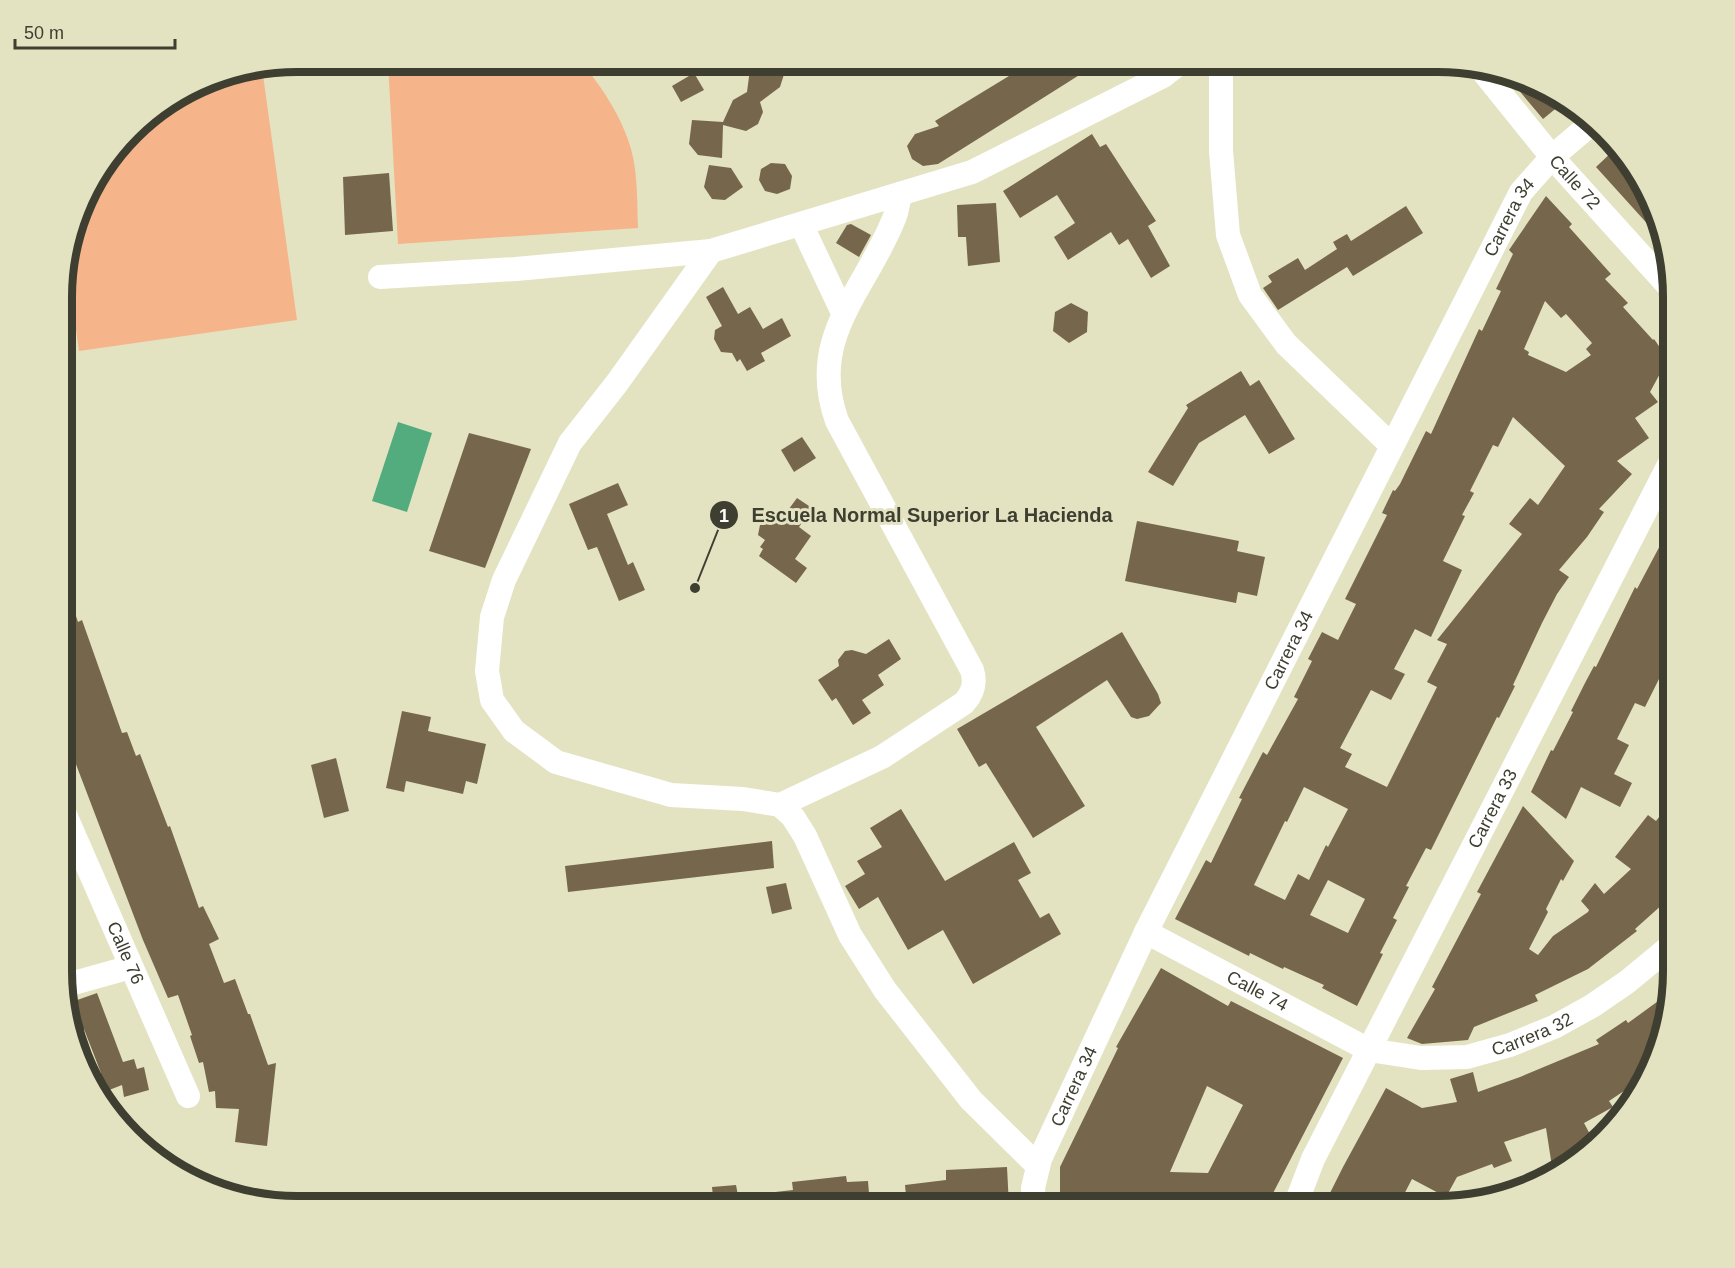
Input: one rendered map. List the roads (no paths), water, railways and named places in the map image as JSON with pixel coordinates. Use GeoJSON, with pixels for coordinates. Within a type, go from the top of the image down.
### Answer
{"type":"FeatureCollection","features":[{"type":"Feature","properties":{"kind":"street"},"geometry":{"type":"LineString","coordinates":[[380,277],[516,269],[711,251],[972,172],[1168,72]]}},
{"type":"Feature","properties":{"kind":"street"},"geometry":{"type":"LineString","coordinates":[[1221,72],[1221,151],[1228,235],[1250,295],[1286,344],[1392,446]]}},
{"type":"Feature","properties":{"kind":"street","name":"Calle 72"},"geometry":{"type":"LineString","coordinates":[[1488,78],[1552,157],[1663,280]]}},
{"type":"Feature","properties":{"kind":"street","name":"Carrera 34"},"geometry":{"type":"LineString","coordinates":[[1033,1196],[1040,1158],[1146,932],[1521,192],[1552,157],[1586,128]]}},
{"type":"Feature","properties":{"kind":"street"},"geometry":{"type":"LineString","coordinates":[[780,805],[882,756],[964,703],[974,684],[972,670],[843,431],[832,408],[827,382],[829,356],[843,313],[894,219],[900,194]]}},
{"type":"Feature","properties":{"kind":"street"},"geometry":{"type":"LineString","coordinates":[[801,224],[843,313]]}},
{"type":"Feature","properties":{"kind":"street"},"geometry":{"type":"LineString","coordinates":[[711,251],[617,384],[570,443],[504,580],[492,617],[487,671],[492,700],[514,731],[556,762],[671,795],[743,799],[780,805],[793,817],[805,836],[850,935],[885,990],[971,1100],[1038,1166]]}},
{"type":"Feature","properties":{"kind":"street","name":"Carrera 33"},"geometry":{"type":"LineString","coordinates":[[1299,1196],[1313,1159],[1663,477]]}},
{"type":"Feature","properties":{"kind":"street","name":"Calle 76"},"geometry":{"type":"LineString","coordinates":[[72,831],[188,1096]]}},
{"type":"Feature","properties":{"kind":"street","name":"Calle 74"},"geometry":{"type":"LineString","coordinates":[[1146,932],[1369,1050]]}},
{"type":"Feature","properties":{"kind":"street","name":"Carrera 32"},"geometry":{"type":"LineString","coordinates":[[1369,1050],[1421,1058],[1467,1057],[1510,1045],[1554,1027],[1592,1006],[1627,982],[1663,952]]}},
{"type":"Feature","properties":{"kind":"street"},"geometry":{"type":"LineString","coordinates":[[72,983],[130,967]]}},
{"type":"Feature","properties":{"kind":"place","name":"Escuela Normal Superior La Hacienda"},"geometry":{"type":"Point","coordinates":[695,588]}}]}
